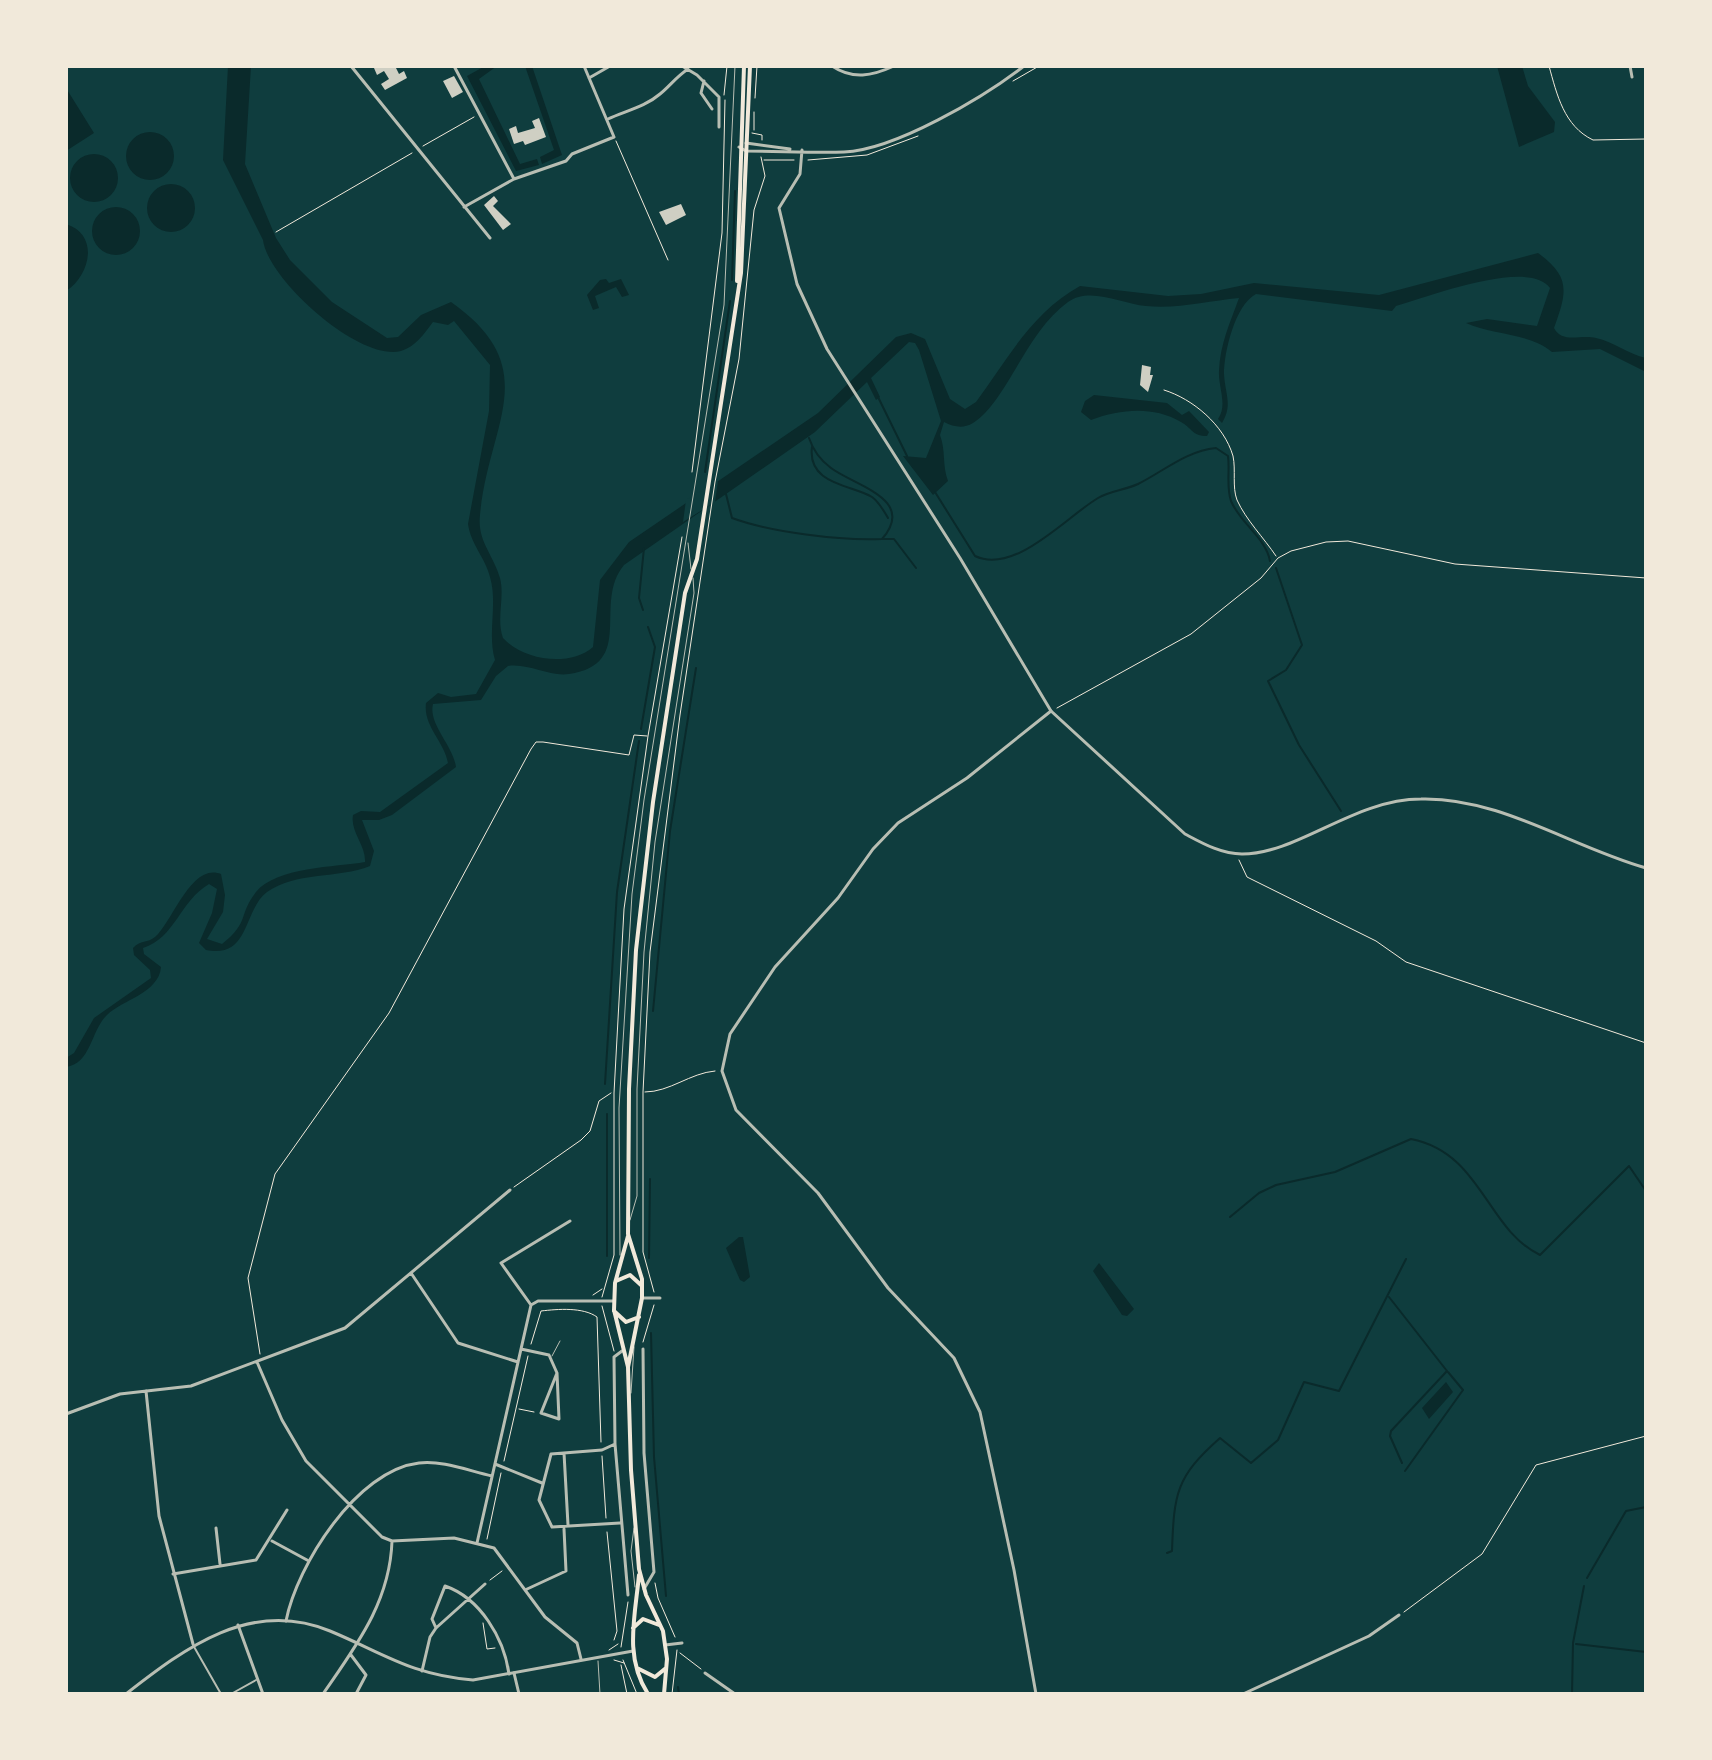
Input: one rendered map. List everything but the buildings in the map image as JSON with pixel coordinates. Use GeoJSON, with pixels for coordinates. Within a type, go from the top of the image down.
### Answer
{"type":"FeatureCollection","features":[{"type":"Feature","properties":{"kind":"main road"},"geometry":{"type":"LineString","coordinates":[[648,1694],[636,1667],[631,1630],[639,1569],[628,1367],[614,1310],[615,1283],[628,1234],[629,1089],[636,950],[655,787],[709,486],[738,288],[746,151],[747,66]]}},
{"type":"Feature","properties":{"kind":"main road"},"geometry":{"type":"LineString","coordinates":[[738,288],[739,147],[747,66]]}},
{"type":"Feature","properties":{"kind":"main road"},"geometry":{"type":"LineString","coordinates":[[628,1234],[642,1287],[641,1316],[628,1367]]}},
{"type":"Feature","properties":{"kind":"main road"},"geometry":{"type":"LineString","coordinates":[[615,1283],[630,1275],[642,1287]]}},
{"type":"Feature","properties":{"kind":"main road"},"geometry":{"type":"LineString","coordinates":[[614,1310],[626,1322],[641,1316]]}},
{"type":"Feature","properties":{"kind":"main road"},"geometry":{"type":"LineString","coordinates":[[639,1569],[665,1645],[664,1694]]}},
{"type":"Feature","properties":{"kind":"main road"},"geometry":{"type":"LineString","coordinates":[[631,1630],[643,1619],[661,1627]]}},
{"type":"Feature","properties":{"kind":"main road"},"geometry":{"type":"LineString","coordinates":[[636,1667],[652,1677],[666,1667]]}},
{"type":"Feature","properties":{"kind":"street"},"geometry":{"type":"LineString","coordinates":[[351,66],[490,238]]}},
{"type":"Feature","properties":{"kind":"street"},"geometry":{"type":"LineString","coordinates":[[454,66],[514,179]]}},
{"type":"Feature","properties":{"kind":"street"},"geometry":{"type":"LineString","coordinates":[[464,207],[514,179],[566,161],[572,154],[614,137],[584,66]]}},
{"type":"Feature","properties":{"kind":"street"},"geometry":{"type":"LineString","coordinates":[[589,78],[610,66]]}},
{"type":"Feature","properties":{"kind":"street"},"geometry":{"type":"LineString","coordinates":[[682,66],[704,81],[720,100],[719,127]]}},
{"type":"Feature","properties":{"kind":"street"},"geometry":{"type":"LineString","coordinates":[[832,66],[842,73],[871,76],[894,66]]}},
{"type":"Feature","properties":{"kind":"street"},"geometry":{"type":"LineString","coordinates":[[739,147],[746,151],[845,152],[899,139],[1024,66]]}},
{"type":"Feature","properties":{"kind":"street"},"geometry":{"type":"LineString","coordinates":[[1632,77],[1630,67],[1637,66]]}},
{"type":"Feature","properties":{"kind":"street"},"geometry":{"type":"LineString","coordinates":[[607,119],[633,110],[661,94],[671,80],[688,69]]}},
{"type":"Feature","properties":{"kind":"street"},"geometry":{"type":"LineString","coordinates":[[704,81],[701,93],[712,111],[720,114]]}},
{"type":"Feature","properties":{"kind":"street"},"geometry":{"type":"LineString","coordinates":[[739,147],[746,143],[794,150]]}},
{"type":"Feature","properties":{"kind":"street"},"geometry":{"type":"LineString","coordinates":[[802,150],[800,174],[779,203],[786,246],[807,308],[846,380],[960,558],[1051,711],[1185,834],[1210,847],[1238,854],[1275,847],[1365,808],[1422,798],[1473,803],[1646,868]]}},
{"type":"Feature","properties":{"kind":"street"},"geometry":{"type":"LineString","coordinates":[[1036,1694],[1014,1570],[980,1412],[954,1358],[888,1288],[818,1193],[736,1110],[722,1071],[730,1034],[775,967],[838,898],[873,849],[898,823],[967,778],[1051,711]]}},
{"type":"Feature","properties":{"kind":"street"},"geometry":{"type":"LineString","coordinates":[[66,1414],[100,1399],[191,1386],[345,1328],[510,1190]]}},
{"type":"Feature","properties":{"kind":"street"},"geometry":{"type":"LineString","coordinates":[[531,1305],[522,1298],[501,1263],[570,1221]]}},
{"type":"Feature","properties":{"kind":"street"},"geometry":{"type":"LineString","coordinates":[[411,1273],[458,1343],[518,1362]]}},
{"type":"Feature","properties":{"kind":"street"},"geometry":{"type":"LineString","coordinates":[[642,1298],[660,1298]]}},
{"type":"Feature","properties":{"kind":"street"},"geometry":{"type":"LineString","coordinates":[[477,1543],[531,1305],[538,1301],[614,1301]]}},
{"type":"Feature","properties":{"kind":"street"},"geometry":{"type":"LineString","coordinates":[[625,1348],[614,1357],[615,1444],[628,1595]]}},
{"type":"Feature","properties":{"kind":"street"},"geometry":{"type":"LineString","coordinates":[[521,1349],[549,1355],[557,1373],[559,1419],[541,1413],[557,1373]]}},
{"type":"Feature","properties":{"kind":"street"},"geometry":{"type":"LineString","coordinates":[[643,1349],[644,1453],[654,1572],[644,1589]]}},
{"type":"Feature","properties":{"kind":"street"},"geometry":{"type":"LineString","coordinates":[[259,1361],[282,1420],[306,1461],[382,1537],[392,1541],[442,1537],[485,1545],[499,1553],[545,1617],[577,1643],[581,1659]]}},
{"type":"Feature","properties":{"kind":"street"},"geometry":{"type":"LineString","coordinates":[[146,1391],[159,1516],[173,1574],[193,1644],[221,1694]]}},
{"type":"Feature","properties":{"kind":"street"},"geometry":{"type":"LineString","coordinates":[[615,1444],[602,1450],[551,1454],[539,1500],[552,1527],[620,1523]]}},
{"type":"Feature","properties":{"kind":"street"},"geometry":{"type":"LineString","coordinates":[[525,1590],[566,1571],[564,1452]]}},
{"type":"Feature","properties":{"kind":"street"},"geometry":{"type":"LineString","coordinates":[[286,1622],[290,1598],[307,1560],[323,1536],[391,1471],[404,1466],[433,1463],[492,1476]]}},
{"type":"Feature","properties":{"kind":"street"},"geometry":{"type":"LineString","coordinates":[[495,1464],[542,1483]]}},
{"type":"Feature","properties":{"kind":"street"},"geometry":{"type":"LineString","coordinates":[[173,1574],[256,1560],[287,1510]]}},
{"type":"Feature","properties":{"kind":"street"},"geometry":{"type":"LineString","coordinates":[[216,1528],[221,1565]]}},
{"type":"Feature","properties":{"kind":"street"},"geometry":{"type":"LineString","coordinates":[[270,1540],[307,1560]]}},
{"type":"Feature","properties":{"kind":"street"},"geometry":{"type":"LineString","coordinates":[[323,1694],[357,1645],[384,1591],[392,1541]]}},
{"type":"Feature","properties":{"kind":"street"},"geometry":{"type":"LineString","coordinates":[[422,1671],[430,1637],[436,1628],[485,1584]]}},
{"type":"Feature","properties":{"kind":"street"},"geometry":{"type":"LineString","coordinates":[[436,1628],[432,1619],[445,1586],[464,1593],[503,1647],[519,1694]]}},
{"type":"Feature","properties":{"kind":"street"},"geometry":{"type":"LineString","coordinates":[[1243,1694],[1369,1636],[1399,1615]]}},
{"type":"Feature","properties":{"kind":"street"},"geometry":{"type":"LineString","coordinates":[[126,1694],[193,1644],[238,1625],[286,1622],[313,1625],[382,1658],[422,1671],[473,1680],[607,1653],[633,1651]]}},
{"type":"Feature","properties":{"kind":"street"},"geometry":{"type":"LineString","coordinates":[[238,1625],[263,1694]]}},
{"type":"Feature","properties":{"kind":"street"},"geometry":{"type":"LineString","coordinates":[[665,1645],[682,1643]]}},
{"type":"Feature","properties":{"kind":"street"},"geometry":{"type":"LineString","coordinates":[[351,1655],[366,1675],[356,1694]]}},
{"type":"Feature","properties":{"kind":"street"},"geometry":{"type":"LineString","coordinates":[[705,1673],[735,1694]]}},
{"type":"Feature","properties":{"kind":"street"},"geometry":{"type":"LineString","coordinates":[[231,1694],[257,1679]]}},
{"type":"Feature","properties":{"kind":"lane"},"geometry":{"type":"LineString","coordinates":[[621,1261],[619,1108],[632,894],[677,586],[692,517],[724,305],[735,66]]}},
{"type":"Feature","properties":{"kind":"lane"},"geometry":{"type":"LineString","coordinates":[[628,1225],[637,1196],[637,1089],[655,842],[694,593],[688,540]]}},
{"type":"Feature","properties":{"kind":"lane"},"geometry":{"type":"LineString","coordinates":[[549,1355],[553,1356],[560,1341]]}},
{"type":"Feature","properties":{"kind":"lane"},"geometry":{"type":"LineString","coordinates":[[629,1399],[635,1382],[634,1341]]}},
{"type":"Feature","properties":{"kind":"lane"},"geometry":{"type":"LineString","coordinates":[[635,1522],[631,1551],[637,1597]]}},
{"type":"Feature","properties":{"kind":"lane"},"geometry":{"type":"LineString","coordinates":[[598,1656],[600,1694]]}},
{"type":"Feature","properties":{"kind":"path"},"geometry":{"type":"LineString","coordinates":[[692,476],[722,233],[726,150],[723,90],[727,66]]}},
{"type":"Feature","properties":{"kind":"path"},"geometry":{"type":"LineString","coordinates":[[757,66],[754,133],[762,135]]}},
{"type":"Feature","properties":{"kind":"path"},"geometry":{"type":"LineString","coordinates":[[1549,66],[1564,111],[1586,137],[1593,140],[1646,139]]}},
{"type":"Feature","properties":{"kind":"path"},"geometry":{"type":"LineString","coordinates":[[276,232],[480,113]]}},
{"type":"Feature","properties":{"kind":"path"},"geometry":{"type":"LineString","coordinates":[[614,137],[668,260]]}},
{"type":"Feature","properties":{"kind":"path"},"geometry":{"type":"LineString","coordinates":[[644,1256],[643,1092],[657,884],[715,482],[739,359],[754,210],[765,176],[761,160],[802,160]]}},
{"type":"Feature","properties":{"kind":"path"},"geometry":{"type":"LineString","coordinates":[[1164,390],[1185,397],[1198,406],[1219,433],[1233,459],[1236,497],[1278,558]]}},
{"type":"Feature","properties":{"kind":"path"},"geometry":{"type":"LineString","coordinates":[[1051,711],[1191,634],[1261,578],[1278,558],[1326,542],[1348,541],[1455,564],[1646,578]]}},
{"type":"Feature","properties":{"kind":"path"},"geometry":{"type":"LineString","coordinates":[[259,1361],[248,1278],[275,1174],[389,1013],[531,749],[536,742],[543,742],[629,755],[634,735],[648,736]]}},
{"type":"Feature","properties":{"kind":"path"},"geometry":{"type":"LineString","coordinates":[[1238,854],[1247,877],[1376,941],[1406,962],[1646,1043]]}},
{"type":"Feature","properties":{"kind":"path"},"geometry":{"type":"LineString","coordinates":[[643,1092],[660,1091],[705,1072],[722,1071]]}},
{"type":"Feature","properties":{"kind":"path"},"geometry":{"type":"LineString","coordinates":[[510,1190],[581,1140],[590,1131],[599,1101],[607,1093],[614,1093],[614,1255],[602,1289],[614,1357]]}},
{"type":"Feature","properties":{"kind":"path"},"geometry":{"type":"LineString","coordinates":[[587,1301],[602,1289]]}},
{"type":"Feature","properties":{"kind":"path"},"geometry":{"type":"LineString","coordinates":[[485,1545],[541,1311],[591,1313],[598,1320],[606,1523],[617,1631],[614,1640]]}},
{"type":"Feature","properties":{"kind":"path"},"geometry":{"type":"LineString","coordinates":[[643,1349],[646,1331]]}},
{"type":"Feature","properties":{"kind":"path"},"geometry":{"type":"LineString","coordinates":[[509,1406],[541,1413]]}},
{"type":"Feature","properties":{"kind":"path"},"geometry":{"type":"LineString","coordinates":[[1399,1615],[1482,1554],[1536,1465],[1646,1436]]}},
{"type":"Feature","properties":{"kind":"path"},"geometry":{"type":"LineString","coordinates":[[485,1584],[508,1566]]}},
{"type":"Feature","properties":{"kind":"path"},"geometry":{"type":"LineString","coordinates":[[628,1595],[620,1642],[637,1694]]}},
{"type":"Feature","properties":{"kind":"path"},"geometry":{"type":"LineString","coordinates":[[482,1617],[487,1649],[503,1647]]}},
{"type":"Feature","properties":{"kind":"path"},"geometry":{"type":"LineString","coordinates":[[607,1653],[620,1642]]}},
{"type":"Feature","properties":{"kind":"path"},"geometry":{"type":"LineString","coordinates":[[678,1653],[685,1654],[705,1673]]}},
{"type":"Feature","properties":{"kind":"path"},"geometry":{"type":"LineString","coordinates":[[620,1662],[627,1694]]}},
{"type":"Feature","properties":{"kind":"path"},"geometry":{"type":"LineString","coordinates":[[664,1685],[673,1684],[672,1694]]}},
{"type":"Feature","properties":{"kind":"path"},"geometry":{"type":"LineString","coordinates":[[635,1690],[644,1688]]}},
{"type":"Feature","properties":{"kind":"water"},"geometry":{"type":"Polygon","coordinates":[[[228,66],[251,66],[245,164],[276,238],[290,260],[332,302],[387,338],[398,337],[421,315],[451,302],[480,327],[497,351],[504,375],[504,400],[485,482],[481,532],[500,578],[503,638],[523,652],[547,659],[572,657],[593,647],[600,580],[629,542],[818,413],[896,337],[911,333],[925,339],[950,399],[965,409],[976,402],[1034,323],[1080,286],[1168,296],[1201,294],[1254,283],[1379,295],[1538,253],[1556,270],[1563,286],[1562,304],[1554,328],[1557,333],[1567,337],[1603,340],[1646,358],[1646,372],[1600,349],[1552,352],[1533,341],[1466,323],[1487,319],[1537,326],[1550,288],[1538,280],[1521,277],[1477,282],[1396,306],[1392,311],[1256,294],[1242,308],[1229,342],[1224,374],[1228,405],[1222,423],[1218,419],[1222,402],[1219,377],[1221,352],[1239,298],[1158,307],[1106,297],[1077,297],[1053,315],[1040,331],[997,399],[985,412],[966,426],[944,422],[940,435],[948,481],[933,495],[903,456],[926,458],[941,421],[919,350],[915,343],[909,342],[871,378],[880,397],[876,400],[867,382],[815,432],[624,565],[615,580],[611,597],[608,645],[602,658],[590,668],[569,674],[554,674],[524,666],[508,666],[496,676],[481,700],[433,704],[434,719],[456,767],[392,815],[379,820],[362,820],[374,851],[370,866],[279,885],[259,900],[238,940],[220,951],[206,950],[199,943],[212,913],[217,889],[209,884],[199,891],[163,936],[143,948],[144,954],[161,967],[154,983],[107,1015],[81,1060],[66,1067],[66,1058],[74,1053],[94,1018],[151,978],[150,970],[134,955],[133,948],[155,937],[200,877],[210,873],[221,874],[225,895],[223,912],[207,939],[222,944],[237,930],[256,892],[277,877],[365,862],[353,815],[361,811],[380,812],[448,763],[428,719],[426,703],[438,693],[451,697],[476,694],[495,660],[492,587],[468,524],[489,411],[490,365],[454,321],[448,325],[433,322],[411,346],[401,351],[384,351],[363,344],[341,331],[298,296],[269,257],[223,160],[228,66]]]}},
{"type":"Feature","properties":{"kind":"water"},"geometry":{"type":"Polygon","coordinates":[[[485,66],[497,66],[479,79],[520,164],[537,159],[539,165],[516,171],[467,76],[485,66]]]}},
{"type":"Feature","properties":{"kind":"water"},"geometry":{"type":"Polygon","coordinates":[[[525,66],[532,66],[562,155],[542,164],[540,157],[554,150],[525,66]]]}},
{"type":"Feature","properties":{"kind":"water"},"geometry":{"type":"Polygon","coordinates":[[[1497,66],[1522,66],[1528,86],[1555,122],[1554,132],[1519,147],[1497,66]]]}},
{"type":"Feature","properties":{"kind":"water"},"geometry":{"type":"Polygon","coordinates":[[[66,88],[94,133],[66,151],[66,88]]]}},
{"type":"Feature","properties":{"kind":"water"},"geometry":{"type":"Polygon","coordinates":[[[150,132],[167,139],[174,156],[167,173],[150,180],[133,173],[126,156],[133,139],[150,132]]]}},
{"type":"Feature","properties":{"kind":"water"},"geometry":{"type":"Polygon","coordinates":[[[94,154],[111,161],[118,178],[111,195],[94,202],[77,195],[70,178],[77,161],[94,154]]]}},
{"type":"Feature","properties":{"kind":"water"},"geometry":{"type":"Polygon","coordinates":[[[171,184],[188,191],[195,208],[188,225],[171,232],[154,225],[147,208],[154,191],[171,184]]]}},
{"type":"Feature","properties":{"kind":"water"},"geometry":{"type":"Polygon","coordinates":[[[116,207],[125,208],[133,214],[139,222],[139,240],[133,248],[125,254],[116,255],[107,254],[99,248],[93,240],[92,231],[93,222],[99,214],[107,208],[116,207]]]}},
{"type":"Feature","properties":{"kind":"water"},"geometry":{"type":"Polygon","coordinates":[[[66,224],[84,237],[88,256],[81,276],[66,291],[66,224]]]}},
{"type":"Feature","properties":{"kind":"water"},"geometry":{"type":"Polygon","coordinates":[[[606,279],[609,283],[621,279],[629,295],[622,297],[616,287],[595,296],[599,308],[593,310],[587,295],[600,280],[606,279]]]}},
{"type":"Feature","properties":{"kind":"water"},"geometry":{"type":"Polygon","coordinates":[[[1094,395],[1167,403],[1182,415],[1189,411],[1209,432],[1207,436],[1198,435],[1185,424],[1148,411],[1114,413],[1091,420],[1081,412],[1085,401],[1094,395]]]}},
{"type":"Feature","properties":{"kind":"water"},"geometry":{"type":"Polygon","coordinates":[[[743,1237],[750,1277],[744,1282],[740,1280],[726,1248],[743,1237]]]}},
{"type":"Feature","properties":{"kind":"water"},"geometry":{"type":"Polygon","coordinates":[[[1099,1263],[1134,1309],[1127,1316],[1122,1315],[1093,1271],[1099,1263]]]}},
{"type":"Feature","properties":{"kind":"water"},"geometry":{"type":"Polygon","coordinates":[[[1446,1382],[1453,1392],[1429,1419],[1422,1408],[1446,1382]]]}},
{"type":"Feature","properties":{"kind":"pier"},"geometry":{"type":"Polygon","coordinates":[[[718,481],[715,502],[683,522],[686,500],[718,481]]]}},
{"type":"Feature","properties":{"kind":"waterway"},"geometry":{"type":"LineString","coordinates":[[732,280],[735,191]]}},
{"type":"Feature","properties":{"kind":"waterway"},"geometry":{"type":"LineString","coordinates":[[705,472],[730,301]]}},
{"type":"Feature","properties":{"kind":"waterway"},"geometry":{"type":"LineString","coordinates":[[878,397],[907,456]]}},
{"type":"Feature","properties":{"kind":"waterway"},"geometry":{"type":"LineString","coordinates":[[726,494],[732,518],[748,523],[847,539],[882,539],[891,525],[892,514],[888,504],[879,495],[827,465],[809,438]]}},
{"type":"Feature","properties":{"kind":"waterway"},"geometry":{"type":"LineString","coordinates":[[812,447],[812,460],[824,476],[872,497],[888,518]]}},
{"type":"Feature","properties":{"kind":"waterway"},"geometry":{"type":"LineString","coordinates":[[935,492],[975,556],[990,560],[1007,558],[1040,541],[1098,498],[1138,484],[1195,453],[1216,448],[1228,456],[1231,501],[1263,545],[1270,561]]}},
{"type":"Feature","properties":{"kind":"waterway"},"geometry":{"type":"LineString","coordinates":[[883,539],[894,539],[916,568]]}},
{"type":"Feature","properties":{"kind":"waterway"},"geometry":{"type":"LineString","coordinates":[[643,610],[639,598],[644,548]]}},
{"type":"Feature","properties":{"kind":"waterway"},"geometry":{"type":"LineString","coordinates":[[1276,568],[1302,645],[1286,670],[1268,681],[1299,745],[1341,811]]}},
{"type":"Feature","properties":{"kind":"waterway"},"geometry":{"type":"LineString","coordinates":[[641,729],[655,647],[648,627]]}},
{"type":"Feature","properties":{"kind":"waterway"},"geometry":{"type":"LineString","coordinates":[[653,1011],[670,831],[696,668]]}},
{"type":"Feature","properties":{"kind":"waterway"},"geometry":{"type":"LineString","coordinates":[[605,1084],[617,892],[639,741]]}},
{"type":"Feature","properties":{"kind":"waterway"},"geometry":{"type":"LineString","coordinates":[[607,1114],[607,1256]]}},
{"type":"Feature","properties":{"kind":"waterway"},"geometry":{"type":"LineString","coordinates":[[1230,1217],[1259,1193],[1276,1185],[1335,1172],[1411,1139],[1435,1147],[1454,1159],[1507,1228],[1540,1255],[1629,1166],[1646,1191]]}},
{"type":"Feature","properties":{"kind":"waterway"},"geometry":{"type":"LineString","coordinates":[[649,1258],[650,1179]]}},
{"type":"Feature","properties":{"kind":"waterway"},"geometry":{"type":"LineString","coordinates":[[1167,1553],[1172,1551],[1176,1500],[1194,1464],[1220,1438],[1251,1463],[1278,1440],[1304,1382],[1339,1391],[1406,1259]]}},
{"type":"Feature","properties":{"kind":"waterway"},"geometry":{"type":"LineString","coordinates":[[1389,1297],[1447,1371],[1391,1431],[1390,1436],[1402,1463]]}},
{"type":"Feature","properties":{"kind":"waterway"},"geometry":{"type":"LineString","coordinates":[[651,1333],[654,1457],[666,1596]]}},
{"type":"Feature","properties":{"kind":"waterway"},"geometry":{"type":"LineString","coordinates":[[1405,1471],[1463,1390],[1448,1372]]}},
{"type":"Feature","properties":{"kind":"waterway"},"geometry":{"type":"LineString","coordinates":[[1587,1578],[1626,1511],[1646,1507]]}},
{"type":"Feature","properties":{"kind":"waterway"},"geometry":{"type":"LineString","coordinates":[[1572,1694],[1573,1643],[1584,1586]]}},
{"type":"Feature","properties":{"kind":"waterway"},"geometry":{"type":"LineString","coordinates":[[1576,1644],[1646,1652]]}},
{"type":"Feature","properties":{"kind":"waterway"},"geometry":{"type":"LineString","coordinates":[[678,1687],[679,1694]]}}]}
